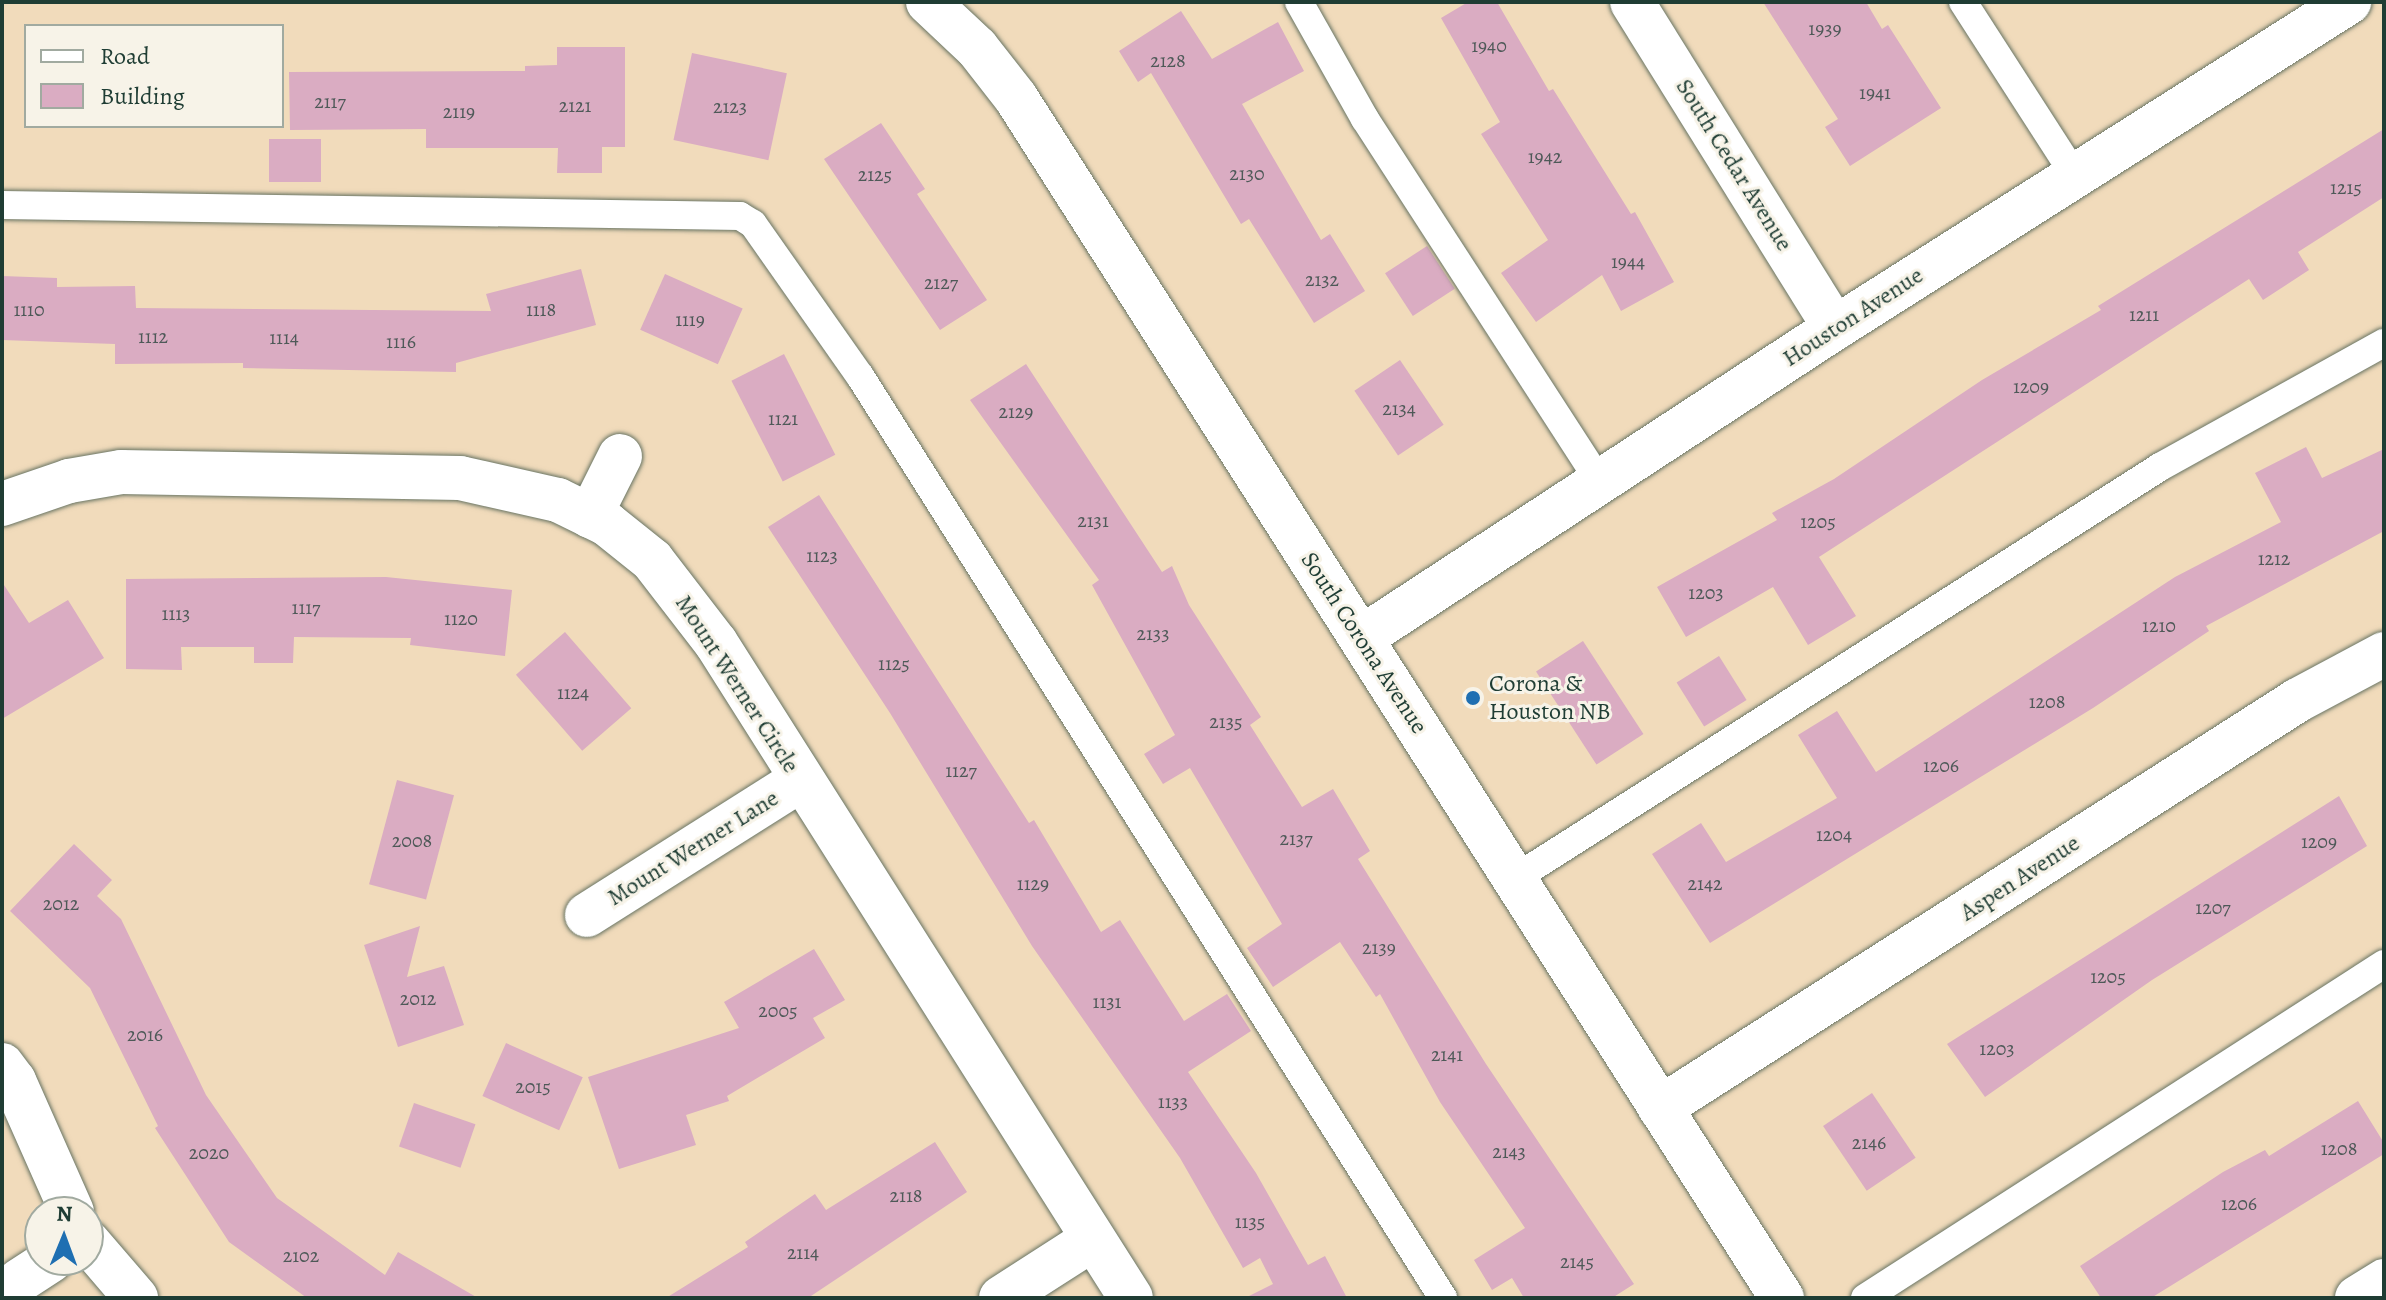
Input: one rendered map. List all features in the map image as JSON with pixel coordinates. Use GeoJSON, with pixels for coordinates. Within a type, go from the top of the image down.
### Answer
{"type":"FeatureCollection","features":[{"type":"Feature","properties":{"kind":"street","name":"South Corona Avenue"},"geometry":{"type":"LineString","coordinates":[[928,2],[977,48],[1016,98],[1782,1298]]}},
{"type":"Feature","properties":{"kind":"street","name":"South Cedar Avenue"},"geometry":{"type":"LineString","coordinates":[[1632,2],[1835,328]]}},
{"type":"Feature","properties":{"kind":"street","name":"Houston Avenue"},"geometry":{"type":"LineString","coordinates":[[1361,638],[1835,328],[2075,176],[2291,18],[2349,2]]}},
{"type":"Feature","properties":{"kind":"street"},"geometry":{"type":"LineString","coordinates":[[590,516],[620,456]]}},
{"type":"Feature","properties":{"kind":"street","name":"Mount Werner Circle"},"geometry":{"type":"LineString","coordinates":[[2,504],[69,481],[121,472],[445,478],[512,486],[590,516],[652,560],[683,596],[1131,1298]]}},
{"type":"Feature","properties":{"kind":"street","name":"Aspen Avenue"},"geometry":{"type":"LineString","coordinates":[[1660,1108],[2298,700],[2384,654]]}},
{"type":"Feature","properties":{"kind":"street","name":"Mount Werner Lane"},"geometry":{"type":"LineString","coordinates":[[587,915],[799,781]]}},
{"type":"Feature","properties":{"kind":"street"},"geometry":{"type":"LineString","coordinates":[[2,1065],[64,1196]]}},
{"type":"Feature","properties":{"kind":"street"},"geometry":{"type":"LineString","coordinates":[[1001,1298],[1093,1239]]}},
{"type":"Feature","properties":{"kind":"street"},"geometry":{"type":"LineString","coordinates":[[104,1261],[136,1298]]}},
{"type":"Feature","properties":{"kind":"street"},"geometry":{"type":"LineString","coordinates":[[2357,1298],[2384,1281]]}},
{"type":"Feature","properties":{"kind":"lane"},"geometry":{"type":"LineString","coordinates":[[1299,2],[1365,119],[1600,482]]}},
{"type":"Feature","properties":{"kind":"lane"},"geometry":{"type":"LineString","coordinates":[[1963,2],[2075,176]]}},
{"type":"Feature","properties":{"kind":"lane"},"geometry":{"type":"LineString","coordinates":[[2,205],[740,216],[753,224],[860,376],[1443,1298]]}},
{"type":"Feature","properties":{"kind":"lane"},"geometry":{"type":"LineString","coordinates":[[1514,879],[2160,467],[2384,343]]}},
{"type":"Feature","properties":{"kind":"lane"},"geometry":{"type":"LineString","coordinates":[[1865,1298],[2384,964]]}},
{"type":"Feature","properties":{"kind":"building"},"geometry":{"type":"Polygon","coordinates":[[[1468,2],[1497,2],[1549,91],[1553,89],[1631,214],[1635,212],[1674,282],[1621,311],[1602,275],[1536,322],[1501,273],[1548,240],[1481,134],[1500,122],[1441,18],[1468,2]]]}},
{"type":"Feature","properties":{"kind":"building"},"geometry":{"type":"Polygon","coordinates":[[[1763,2],[1866,2],[1882,29],[1888,25],[1941,108],[1850,166],[1825,127],[1838,119],[1763,2]]]}},
{"type":"Feature","properties":{"kind":"building"},"geometry":{"type":"Polygon","coordinates":[[[1181,11],[1212,59],[1278,22],[1304,71],[1242,104],[1321,240],[1330,234],[1365,291],[1314,323],[1249,219],[1241,224],[1151,73],[1138,82],[1119,51],[1181,11]]]}},
{"type":"Feature","properties":{"kind":"building"},"geometry":{"type":"Polygon","coordinates":[[[557,47],[625,47],[625,147],[602,147],[602,173],[557,173],[558,148],[426,148],[426,129],[290,130],[289,72],[525,71],[525,66],[557,65],[557,47]]]}},
{"type":"Feature","properties":{"kind":"building"},"geometry":{"type":"Polygon","coordinates":[[[692,53],[787,73],[768,160],[673,140],[692,53]]]}},
{"type":"Feature","properties":{"kind":"building"},"geometry":{"type":"Polygon","coordinates":[[[881,123],[925,189],[917,194],[987,300],[940,330],[824,159],[881,123]]]}},
{"type":"Feature","properties":{"kind":"building"},"geometry":{"type":"Polygon","coordinates":[[[2384,129],[2384,197],[2298,252],[2309,270],[2263,300],[2249,279],[1819,557],[1856,616],[1808,645],[1773,587],[1686,637],[1657,587],[1777,520],[1772,513],[1834,479],[1982,380],[2101,310],[2098,306],[2384,129]]]}},
{"type":"Feature","properties":{"kind":"building"},"geometry":{"type":"Polygon","coordinates":[[[269,139],[321,139],[321,182],[269,182],[269,139]]]}},
{"type":"Feature","properties":{"kind":"building"},"geometry":{"type":"Polygon","coordinates":[[[1427,246],[1455,289],[1413,316],[1385,273],[1427,246]]]}},
{"type":"Feature","properties":{"kind":"building"},"geometry":{"type":"Polygon","coordinates":[[[581,269],[596,325],[456,363],[456,372],[243,368],[243,363],[115,364],[115,344],[2,340],[2,276],[57,278],[57,287],[135,286],[136,308],[491,311],[486,294],[581,269]]]}},
{"type":"Feature","properties":{"kind":"building"},"geometry":{"type":"Polygon","coordinates":[[[665,274],[743,309],[718,364],[640,330],[665,274]]]}},
{"type":"Feature","properties":{"kind":"building"},"geometry":{"type":"Polygon","coordinates":[[[784,354],[835,455],[783,481],[731,381],[784,354]]]}},
{"type":"Feature","properties":{"kind":"building"},"geometry":{"type":"Polygon","coordinates":[[[1400,360],[1444,425],[1398,455],[1354,391],[1400,360]]]}},
{"type":"Feature","properties":{"kind":"building"},"geometry":{"type":"Polygon","coordinates":[[[1026,364],[1162,572],[1172,566],[1189,605],[1261,717],[1250,725],[1302,807],[1333,789],[1370,851],[1358,859],[1486,1064],[1634,1284],[1612,1298],[1524,1298],[1512,1278],[1492,1290],[1474,1260],[1525,1228],[1440,1102],[1380,994],[1376,997],[1340,942],[1273,987],[1247,948],[1282,924],[1190,768],[1163,784],[1144,754],[1175,735],[1092,585],[1099,580],[970,400],[1026,364]]]}},
{"type":"Feature","properties":{"kind":"building"},"geometry":{"type":"Polygon","coordinates":[[[2306,447],[2322,478],[2384,449],[2384,531],[2206,626],[2209,631],[2093,708],[1710,943],[1652,854],[1701,823],[1726,862],[1837,798],[1798,735],[1837,711],[1876,772],[2175,577],[2281,522],[2255,473],[2306,447]]]}},
{"type":"Feature","properties":{"kind":"building"},"geometry":{"type":"Polygon","coordinates":[[[819,495],[1029,823],[1034,820],[1101,932],[1120,920],[1184,1021],[1227,994],[1251,1031],[1188,1072],[1256,1173],[1308,1265],[1325,1256],[1347,1298],[1245,1298],[1273,1284],[1260,1258],[1243,1268],[1180,1158],[1032,946],[890,713],[768,527],[819,495]]]}},
{"type":"Feature","properties":{"kind":"building"},"geometry":{"type":"Polygon","coordinates":[[[386,577],[512,590],[505,656],[410,645],[411,638],[294,637],[293,663],[254,663],[254,647],[181,647],[182,670],[126,669],[126,579],[386,577]]]}},
{"type":"Feature","properties":{"kind":"building"},"geometry":{"type":"Polygon","coordinates":[[[2,582],[29,623],[68,600],[104,658],[2,719],[2,582]]]}},
{"type":"Feature","properties":{"kind":"building"},"geometry":{"type":"Polygon","coordinates":[[[565,632],[631,708],[582,751],[516,675],[565,632]]]}},
{"type":"Feature","properties":{"kind":"building"},"geometry":{"type":"Polygon","coordinates":[[[1583,641],[1643,734],[1596,765],[1536,671],[1583,641]]]}},
{"type":"Feature","properties":{"kind":"building"},"geometry":{"type":"Polygon","coordinates":[[[1719,656],[1747,700],[1704,727],[1677,682],[1719,656]]]}},
{"type":"Feature","properties":{"kind":"building"},"geometry":{"type":"Polygon","coordinates":[[[397,780],[454,795],[426,900],[369,884],[397,780]]]}},
{"type":"Feature","properties":{"kind":"building"},"geometry":{"type":"Polygon","coordinates":[[[2339,796],[2367,846],[2152,980],[1985,1097],[1947,1044],[2339,796]]]}},
{"type":"Feature","properties":{"kind":"building"},"geometry":{"type":"Polygon","coordinates":[[[74,844],[112,880],[97,896],[121,919],[206,1095],[277,1198],[385,1275],[398,1252],[478,1298],[307,1298],[229,1242],[155,1128],[158,1126],[90,988],[10,911],[74,844]]]}},
{"type":"Feature","properties":{"kind":"building"},"geometry":{"type":"Polygon","coordinates":[[[420,926],[407,977],[444,966],[464,1025],[398,1047],[364,945],[420,926]]]}},
{"type":"Feature","properties":{"kind":"building"},"geometry":{"type":"Polygon","coordinates":[[[814,949],[845,1000],[813,1018],[825,1038],[727,1096],[729,1101],[686,1115],[696,1145],[619,1169],[588,1077],[739,1028],[724,1002],[814,949]]]}},
{"type":"Feature","properties":{"kind":"building"},"geometry":{"type":"Polygon","coordinates":[[[506,1043],[583,1077],[559,1130],[482,1096],[506,1043]]]}},
{"type":"Feature","properties":{"kind":"building"},"geometry":{"type":"Polygon","coordinates":[[[1872,1093],[1916,1158],[1867,1191],[1823,1126],[1872,1093]]]}},
{"type":"Feature","properties":{"kind":"building"},"geometry":{"type":"Polygon","coordinates":[[[2358,1101],[2384,1143],[2384,1154],[2151,1298],[2101,1298],[2080,1266],[2223,1172],[2265,1150],[2269,1156],[2358,1101]]]}},
{"type":"Feature","properties":{"kind":"building"},"geometry":{"type":"Polygon","coordinates":[[[414,1103],[475,1124],[460,1168],[399,1146],[414,1103]]]}},
{"type":"Feature","properties":{"kind":"building"},"geometry":{"type":"Polygon","coordinates":[[[935,1142],[967,1192],[808,1298],[666,1298],[748,1247],[745,1242],[815,1194],[826,1210],[935,1142]]]}},
{"type":"Feature","properties":{"kind":"place","name":"Corona & Houston NB"},"geometry":{"type":"Point","coordinates":[1473,698]}}]}
